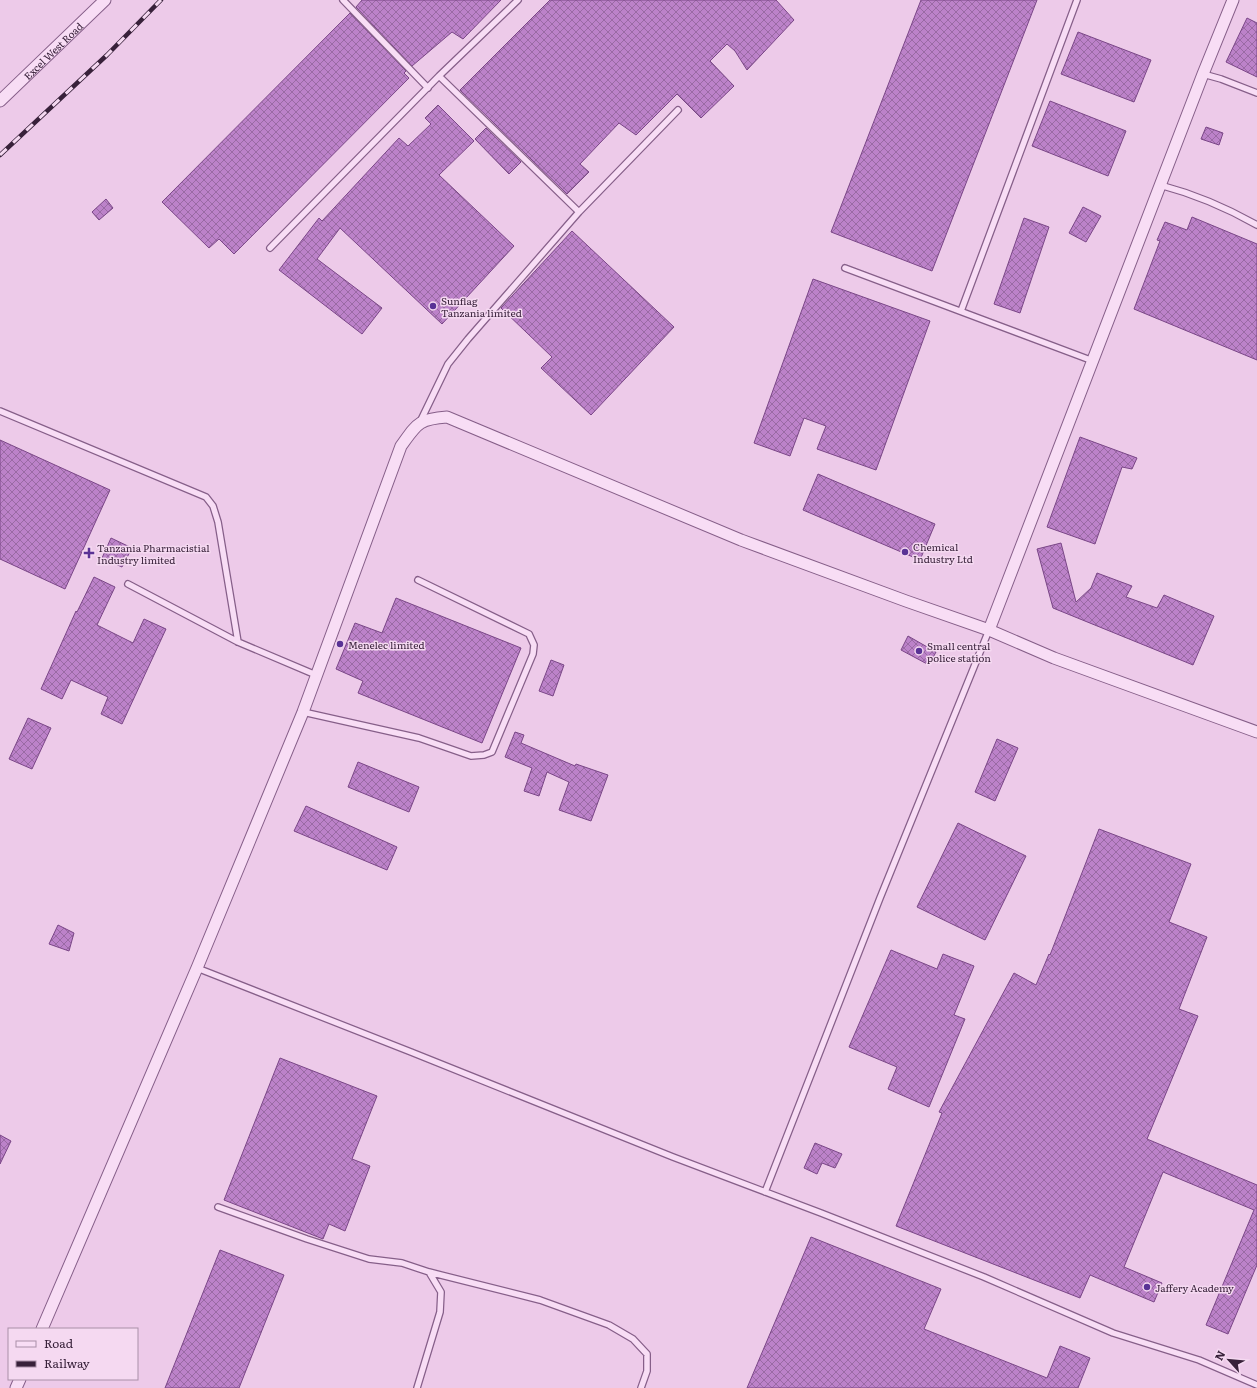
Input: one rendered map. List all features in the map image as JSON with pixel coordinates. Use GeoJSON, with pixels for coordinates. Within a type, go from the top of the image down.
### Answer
{"type":"FeatureCollection","features":[{"type":"Feature","properties":{"kind":"street","name":"Excel West Road"},"geometry":{"type":"LineString","coordinates":[[0,101],[105,0]]}},
{"type":"Feature","properties":{"kind":"street"},"geometry":{"type":"LineString","coordinates":[[989,630],[1160,185],[1233,0]]}},
{"type":"Feature","properties":{"kind":"street"},"geometry":{"type":"LineString","coordinates":[[42,1328],[197,968],[303,712],[401,446],[420,423],[431,418],[447,417],[741,540],[989,630],[1054,658],[1257,732]]}},
{"type":"Feature","properties":{"kind":"lane"},"geometry":{"type":"LineString","coordinates":[[343,0],[428,88]]}},
{"type":"Feature","properties":{"kind":"lane"},"geometry":{"type":"LineString","coordinates":[[270,248],[439,76],[518,0]]}},
{"type":"Feature","properties":{"kind":"lane"},"geometry":{"type":"LineString","coordinates":[[961,311],[1077,0]]}},
{"type":"Feature","properties":{"kind":"lane"},"geometry":{"type":"LineString","coordinates":[[1203,74],[1257,93]]}},
{"type":"Feature","properties":{"kind":"lane"},"geometry":{"type":"LineString","coordinates":[[439,76],[579,212]]}},
{"type":"Feature","properties":{"kind":"lane"},"geometry":{"type":"LineString","coordinates":[[420,423],[448,364],[473,333],[579,212],[678,110]]}},
{"type":"Feature","properties":{"kind":"lane"},"geometry":{"type":"LineString","coordinates":[[1160,185],[1182,191],[1236,213],[1257,225]]}},
{"type":"Feature","properties":{"kind":"lane"},"geometry":{"type":"LineString","coordinates":[[845,268],[1092,361]]}},
{"type":"Feature","properties":{"kind":"lane"},"geometry":{"type":"LineString","coordinates":[[0,411],[206,496],[213,506],[218,522],[238,642]]}},
{"type":"Feature","properties":{"kind":"lane"},"geometry":{"type":"LineString","coordinates":[[303,712],[419,738],[471,756],[484,755],[492,752],[533,654],[534,644],[530,634],[418,580]]}},
{"type":"Feature","properties":{"kind":"lane"},"geometry":{"type":"LineString","coordinates":[[128,584],[238,642],[316,675]]}},
{"type":"Feature","properties":{"kind":"lane"},"geometry":{"type":"LineString","coordinates":[[765,1192],[880,898],[989,630]]}},
{"type":"Feature","properties":{"kind":"lane"},"geometry":{"type":"LineString","coordinates":[[197,968],[658,1151],[984,1277],[1113,1333],[1199,1360],[1257,1385]]}},
{"type":"Feature","properties":{"kind":"lane"},"geometry":{"type":"LineString","coordinates":[[218,1207],[307,1239],[369,1259],[402,1263],[429,1272],[540,1300],[609,1326],[633,1339],[647,1354],[647,1371],[641,1388]]}},
{"type":"Feature","properties":{"kind":"lane"},"geometry":{"type":"LineString","coordinates":[[417,1388],[440,1312],[441,1292],[429,1272]]}},
{"type":"Feature","properties":{"kind":"building"},"geometry":{"type":"Polygon","coordinates":[[[362,0],[501,0],[463,39],[452,32],[412,66],[356,7],[362,0]]]}},
{"type":"Feature","properties":{"kind":"building"},"geometry":{"type":"Polygon","coordinates":[[[550,0],[776,0],[794,20],[747,70],[735,51],[727,44],[710,61],[734,86],[701,118],[677,94],[636,135],[619,123],[580,164],[589,172],[567,194],[460,90],[550,0]]]}},
{"type":"Feature","properties":{"kind":"building"},"geometry":{"type":"Polygon","coordinates":[[[921,0],[1037,0],[932,271],[831,232],[921,0]]]}},
{"type":"Feature","properties":{"kind":"building"},"geometry":{"type":"Polygon","coordinates":[[[350,13],[406,71],[404,73],[409,78],[234,254],[219,239],[209,248],[162,202],[350,13]]]}},
{"type":"Feature","properties":{"kind":"building"},"geometry":{"type":"Polygon","coordinates":[[[1247,18],[1257,23],[1257,77],[1226,62],[1247,18]]]}},
{"type":"Feature","properties":{"kind":"building"},"geometry":{"type":"Polygon","coordinates":[[[1078,32],[1151,60],[1134,102],[1061,74],[1078,32]]]}},
{"type":"Feature","properties":{"kind":"building"},"geometry":{"type":"Polygon","coordinates":[[[1050,101],[1126,131],[1108,176],[1032,146],[1050,101]]]}},
{"type":"Feature","properties":{"kind":"building"},"geometry":{"type":"Polygon","coordinates":[[[438,105],[474,141],[439,175],[514,246],[442,324],[340,228],[317,259],[382,308],[362,334],[279,270],[319,218],[322,221],[399,138],[408,146],[431,124],[425,118],[438,105]]]}},
{"type":"Feature","properties":{"kind":"building"},"geometry":{"type":"Polygon","coordinates":[[[1206,127],[1223,133],[1219,145],[1201,139],[1206,127]]]}},
{"type":"Feature","properties":{"kind":"building"},"geometry":{"type":"Polygon","coordinates":[[[486,128],[521,162],[509,174],[475,139],[486,128]]]}},
{"type":"Feature","properties":{"kind":"building"},"geometry":{"type":"Polygon","coordinates":[[[106,199],[113,208],[99,220],[92,212],[106,199]]]}},
{"type":"Feature","properties":{"kind":"building"},"geometry":{"type":"Polygon","coordinates":[[[1083,207],[1101,216],[1086,242],[1069,233],[1083,207]]]}},
{"type":"Feature","properties":{"kind":"building"},"geometry":{"type":"Polygon","coordinates":[[[1192,217],[1257,244],[1257,360],[1134,309],[1160,241],[1157,240],[1165,222],[1187,230],[1192,217]]]}},
{"type":"Feature","properties":{"kind":"building"},"geometry":{"type":"Polygon","coordinates":[[[1024,218],[1049,227],[1020,313],[994,304],[1024,218]]]}},
{"type":"Feature","properties":{"kind":"building"},"geometry":{"type":"Polygon","coordinates":[[[572,231],[674,327],[591,415],[541,368],[552,357],[501,308],[572,231]]]}},
{"type":"Feature","properties":{"kind":"building"},"geometry":{"type":"Polygon","coordinates":[[[813,279],[930,321],[876,470],[817,449],[826,426],[804,418],[790,456],[754,443],[813,279]]]}},
{"type":"Feature","properties":{"kind":"building"},"geometry":{"type":"Polygon","coordinates":[[[1080,437],[1137,458],[1132,469],[1122,467],[1095,544],[1047,527],[1080,437]]]}},
{"type":"Feature","properties":{"kind":"building"},"geometry":{"type":"Polygon","coordinates":[[[0,440],[110,490],[65,589],[0,559],[0,440]]]}},
{"type":"Feature","properties":{"kind":"building"},"geometry":{"type":"Polygon","coordinates":[[[818,474],[935,524],[920,560],[803,510],[818,474]]]}},
{"type":"Feature","properties":{"kind":"building"},"geometry":{"type":"Polygon","coordinates":[[[111,538],[132,548],[122,567],[102,558],[111,538]]]}},
{"type":"Feature","properties":{"kind":"building"},"geometry":{"type":"Polygon","coordinates":[[[1061,543],[1076,602],[1091,588],[1097,573],[1132,586],[1126,597],[1157,608],[1164,595],[1214,616],[1193,665],[1053,608],[1037,549],[1061,543]]]}},
{"type":"Feature","properties":{"kind":"building"},"geometry":{"type":"Polygon","coordinates":[[[94,577],[115,587],[97,625],[133,643],[144,619],[166,629],[122,724],[101,714],[108,697],[71,680],[62,699],[41,689],[76,611],[77,612],[94,577]]]}},
{"type":"Feature","properties":{"kind":"building"},"geometry":{"type":"Polygon","coordinates":[[[396,598],[521,648],[482,743],[358,693],[363,681],[336,669],[355,623],[382,633],[396,598]]]}},
{"type":"Feature","properties":{"kind":"building","name":"Small central police station"},"geometry":{"type":"Polygon","coordinates":[[[908,636],[936,652],[929,665],[901,650],[908,636]]]}},
{"type":"Feature","properties":{"kind":"building"},"geometry":{"type":"Polygon","coordinates":[[[551,660],[564,665],[553,696],[539,691],[551,660]]]}},
{"type":"Feature","properties":{"kind":"building"},"geometry":{"type":"Polygon","coordinates":[[[28,718],[51,728],[32,769],[9,759],[28,718]]]}},
{"type":"Feature","properties":{"kind":"building"},"geometry":{"type":"Polygon","coordinates":[[[515,732],[524,735],[521,743],[575,766],[576,764],[608,775],[591,821],[559,810],[569,782],[547,772],[539,796],[524,791],[532,768],[505,757],[515,732]]]}},
{"type":"Feature","properties":{"kind":"building"},"geometry":{"type":"Polygon","coordinates":[[[997,739],[1018,748],[995,801],[975,792],[997,739]]]}},
{"type":"Feature","properties":{"kind":"building"},"geometry":{"type":"Polygon","coordinates":[[[358,762],[419,787],[409,812],[348,787],[358,762]]]}},
{"type":"Feature","properties":{"kind":"building"},"geometry":{"type":"Polygon","coordinates":[[[306,806],[397,847],[387,870],[294,831],[306,806]]]}},
{"type":"Feature","properties":{"kind":"building"},"geometry":{"type":"Polygon","coordinates":[[[958,823],[1026,856],[985,940],[917,907],[958,823]]]}},
{"type":"Feature","properties":{"kind":"building"},"geometry":{"type":"Polygon","coordinates":[[[1099,829],[1191,864],[1169,922],[1207,937],[1179,1009],[1198,1016],[1147,1139],[1257,1185],[1257,1265],[1228,1334],[1206,1325],[1254,1210],[1163,1172],[1124,1267],[1162,1283],[1154,1302],[1090,1275],[1080,1298],[896,1226],[942,1113],[939,1112],[1014,973],[1036,985],[1049,954],[1050,955],[1099,829]]]}},
{"type":"Feature","properties":{"kind":"building"},"geometry":{"type":"Polygon","coordinates":[[[58,925],[74,933],[69,951],[49,944],[58,925]]]}},
{"type":"Feature","properties":{"kind":"building"},"geometry":{"type":"Polygon","coordinates":[[[891,950],[937,969],[943,954],[974,966],[954,1015],[965,1019],[929,1107],[888,1089],[897,1067],[849,1047],[891,950]]]}},
{"type":"Feature","properties":{"kind":"building"},"geometry":{"type":"Polygon","coordinates":[[[280,1058],[377,1096],[352,1159],[370,1166],[345,1231],[329,1224],[323,1239],[224,1200],[280,1058]]]}},
{"type":"Feature","properties":{"kind":"building"},"geometry":{"type":"Polygon","coordinates":[[[0,1135],[11,1141],[0,1164],[0,1135]]]}},
{"type":"Feature","properties":{"kind":"building"},"geometry":{"type":"Polygon","coordinates":[[[815,1143],[842,1154],[835,1168],[822,1163],[817,1174],[804,1168],[815,1143]]]}},
{"type":"Feature","properties":{"kind":"building"},"geometry":{"type":"Polygon","coordinates":[[[811,1237],[941,1289],[924,1329],[1047,1378],[1060,1346],[1090,1358],[1078,1388],[747,1388],[811,1237]]]}},
{"type":"Feature","properties":{"kind":"building"},"geometry":{"type":"Polygon","coordinates":[[[220,1250],[284,1275],[239,1388],[165,1388],[220,1250]]]}},
{"type":"Feature","properties":{"kind":"railway"},"geometry":{"type":"LineString","coordinates":[[0,155],[107,55],[161,0]]}},
{"type":"Feature","properties":{"kind":"place","name":"Sunflag Tanzania limited"},"geometry":{"type":"Point","coordinates":[433,306]}},
{"type":"Feature","properties":{"kind":"place","name":"Chemical Industry Ltd"},"geometry":{"type":"Point","coordinates":[905,552]}},
{"type":"Feature","properties":{"kind":"place","name":"Tanzania Pharmacistial Industry limited"},"geometry":{"type":"Point","coordinates":[89,553]}},
{"type":"Feature","properties":{"kind":"place","name":"Menelec limited"},"geometry":{"type":"Point","coordinates":[340,644]}},
{"type":"Feature","properties":{"kind":"place","name":"Small central police station"},"geometry":{"type":"Point","coordinates":[919,651]}},
{"type":"Feature","properties":{"kind":"place","name":"Jaffery Academy"},"geometry":{"type":"Point","coordinates":[1147,1287]}}]}
